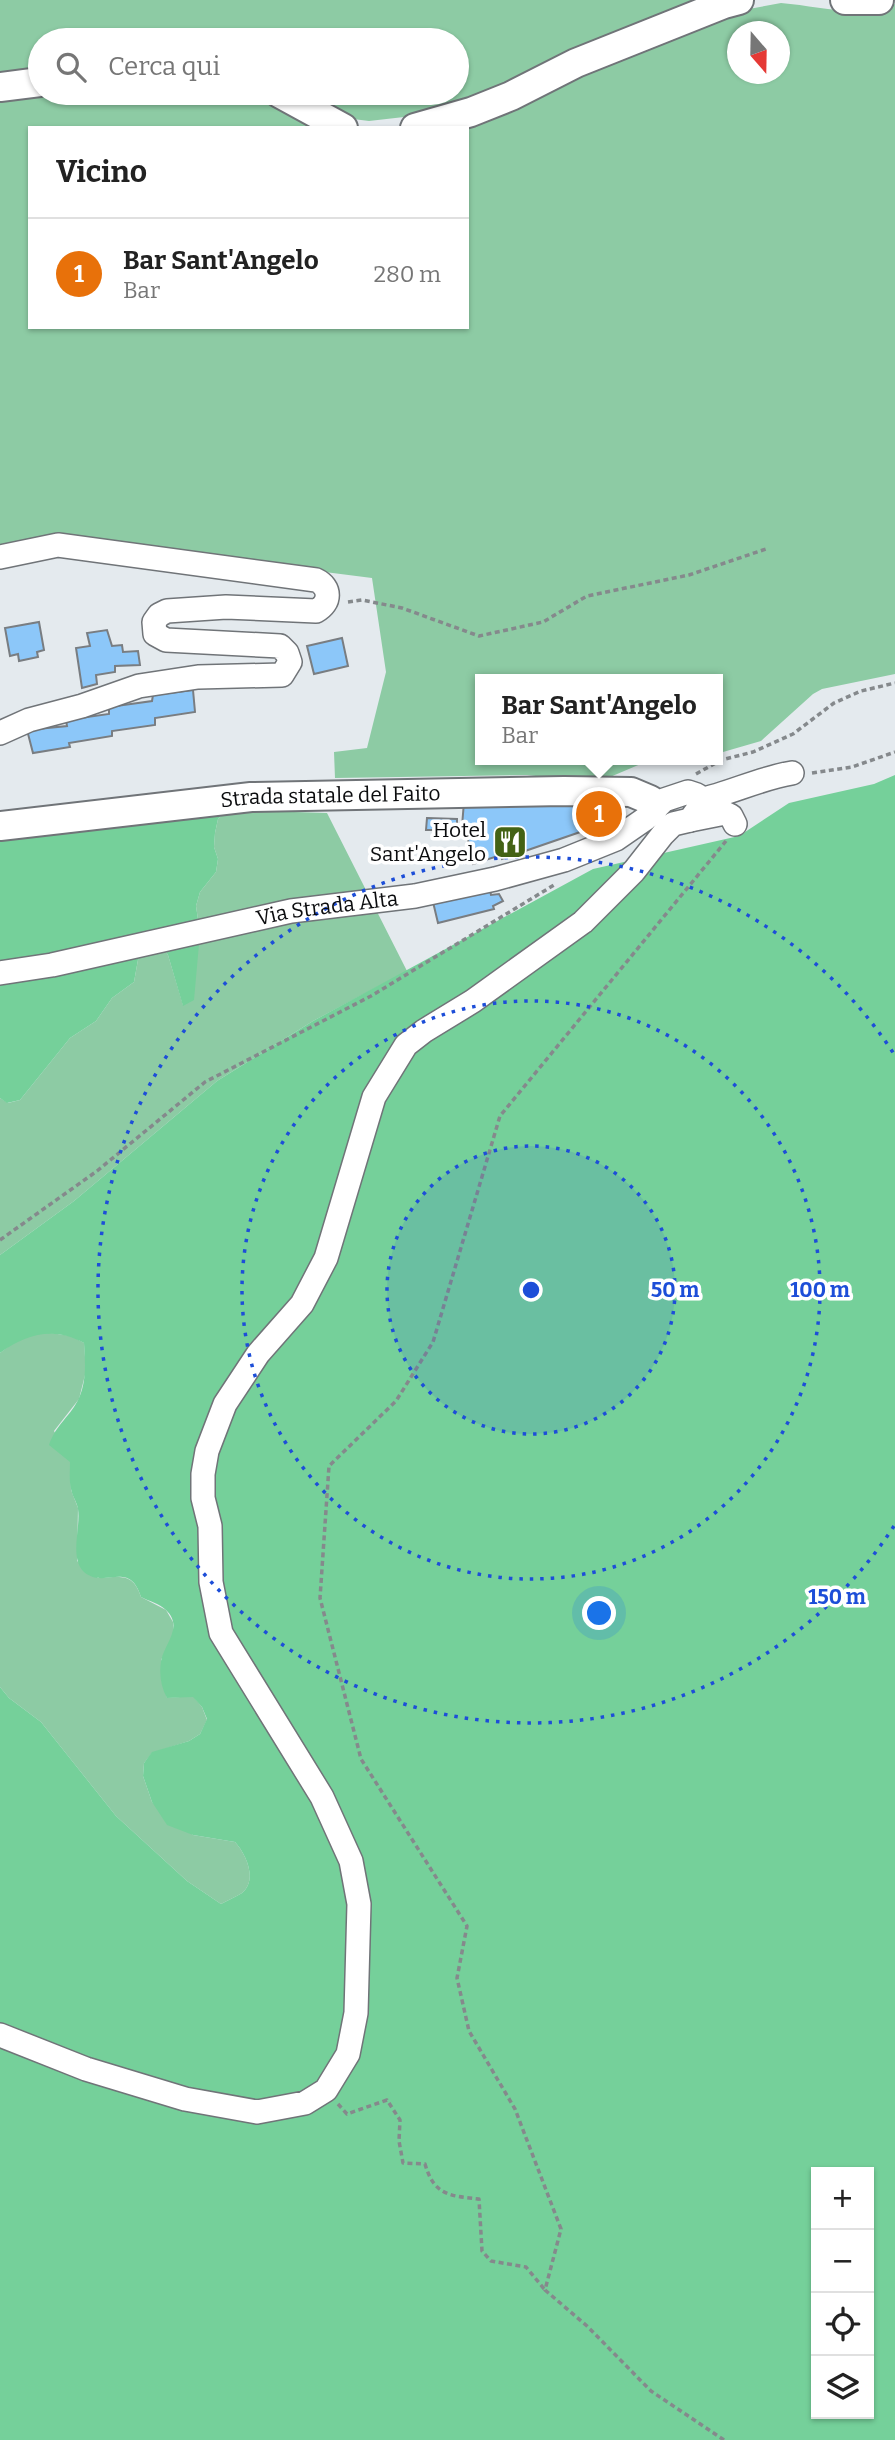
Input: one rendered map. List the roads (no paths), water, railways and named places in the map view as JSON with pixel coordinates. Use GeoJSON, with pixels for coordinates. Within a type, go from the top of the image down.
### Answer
{"type":"FeatureCollection","features":[{"type":"Feature","properties":{"kind":"street"},"geometry":{"type":"LineString","coordinates":[[422,126],[471,112],[511,96],[576,62],[738,0]]}},
{"type":"Feature","properties":{"kind":"street"},"geometry":{"type":"LineString","coordinates":[[845,0],[879,0]]}},
{"type":"Feature","properties":{"kind":"street"},"geometry":{"type":"LineString","coordinates":[[0,87],[28,84]]}},
{"type":"Feature","properties":{"kind":"street"},"geometry":{"type":"LineString","coordinates":[[301,105],[339,126]]}},
{"type":"Feature","properties":{"kind":"street"},"geometry":{"type":"LineString","coordinates":[[0,556],[58,545],[316,580],[321,582],[328,595],[325,605],[316,611],[226,607],[167,611],[156,618],[153,625],[155,634],[162,639],[280,646],[287,653],[289,667],[282,675],[198,677],[139,686],[82,706],[29,720],[0,733]]}},
{"type":"Feature","properties":{"kind":"street"},"geometry":{"type":"LineString","coordinates":[[0,2035],[86,2070],[173,2096],[245,2110],[257,2112],[306,2103],[326,2090],[348,2054],[356,2013],[359,1904],[351,1861],[333,1819],[221,1633],[211,1583],[210,1526],[203,1498],[207,1451],[225,1404],[258,1354],[302,1304],[326,1258],[374,1097],[407,1045],[583,922],[634,871],[691,804],[734,792],[774,776],[792,773]]}},
{"type":"Feature","properties":{"kind":"street","name":"Strada statale del Faito"},"geometry":{"type":"LineString","coordinates":[[0,826],[251,797],[564,791],[631,792],[650,800],[649,816]]}},
{"type":"Feature","properties":{"kind":"street","name":"Via Strada Alta"},"geometry":{"type":"LineString","coordinates":[[0,973],[52,965],[291,911],[415,896],[495,879],[564,860],[616,839],[649,816],[664,800],[691,804]]}},
{"type":"Feature","properties":{"kind":"street"},"geometry":{"type":"LineString","coordinates":[[691,804],[725,813],[731,816],[735,824]]}},
{"type":"Feature","properties":{"kind":"place","name":"Bar Sant'Angelo"},"geometry":{"type":"Point","coordinates":[599,814]}},
{"type":"Feature","properties":{"kind":"place","name":"Hotel Sant'Angelo"},"geometry":{"type":"Point","coordinates":[510,842]}}]}
